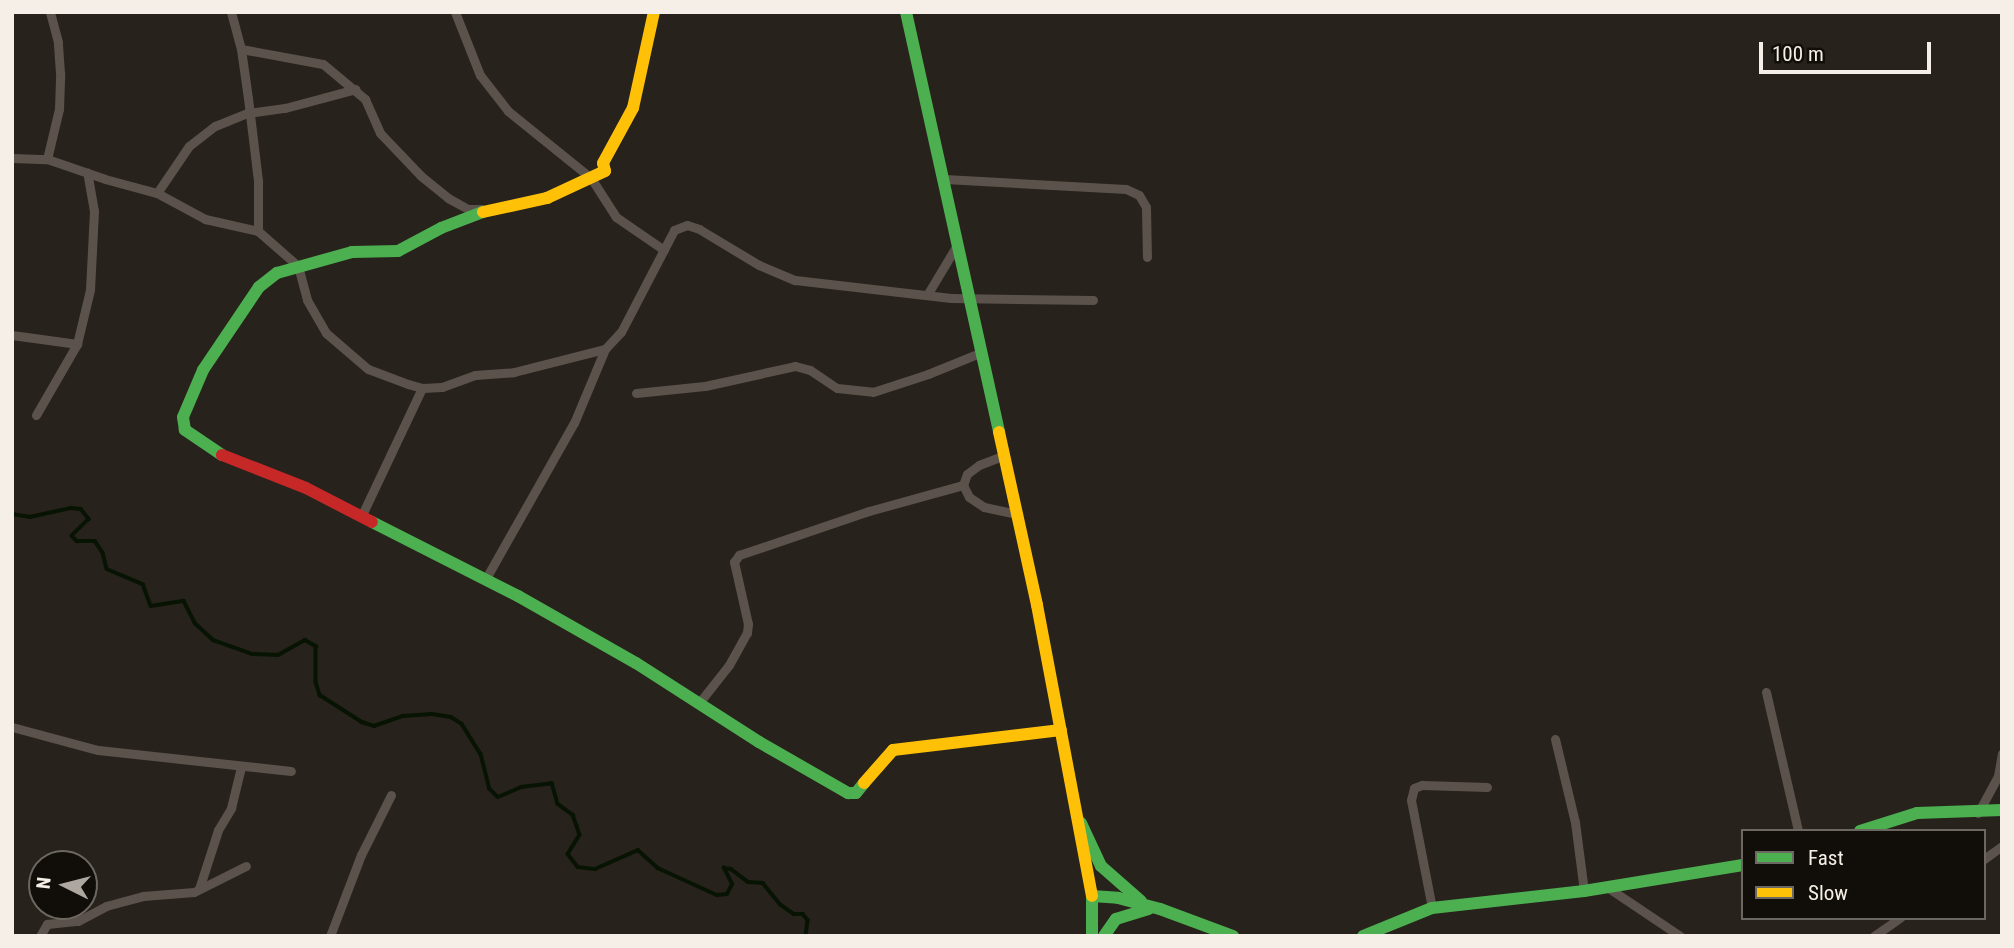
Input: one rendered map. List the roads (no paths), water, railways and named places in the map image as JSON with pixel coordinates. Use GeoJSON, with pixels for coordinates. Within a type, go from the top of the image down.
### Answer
{"type":"FeatureCollection","features":[{"type":"Feature","properties":{"kind":"street"},"geometry":{"type":"LineString","coordinates":[[47,159],[59,109],[60,73],[58,42],[50,12]]}},
{"type":"Feature","properties":{"kind":"street"},"geometry":{"type":"LineString","coordinates":[[231,12],[241,49],[258,181],[258,231]]}},
{"type":"Feature","properties":{"kind":"street"},"geometry":{"type":"LineString","coordinates":[[454,12],[480,75],[508,111],[591,178],[616,217],[664,250]]}},
{"type":"Feature","properties":{"kind":"street"},"geometry":{"type":"LineString","coordinates":[[654,12],[629,119],[603,163],[605,172],[547,198],[490,209],[441,228],[398,251],[352,252],[299,266],[266,279],[238,316],[204,370],[183,417],[185,430],[225,457],[306,488],[587,634],[759,742],[848,793],[856,793],[893,750],[1061,730]]}},
{"type":"Feature","properties":{"kind":"street"},"geometry":{"type":"LineString","coordinates":[[906,12],[1018,514],[1081,823],[1092,896],[1092,936]]}},
{"type":"Feature","properties":{"kind":"street"},"geometry":{"type":"LineString","coordinates":[[241,49],[323,64],[356,89],[374,115],[380,134],[421,176],[448,198],[468,209],[490,209]]}},
{"type":"Feature","properties":{"kind":"street"},"geometry":{"type":"LineString","coordinates":[[157,193],[178,160],[203,134],[230,119],[356,89]]}},
{"type":"Feature","properties":{"kind":"street"},"geometry":{"type":"LineString","coordinates":[[12,158],[47,159],[157,193],[205,219],[258,231],[299,266],[300,281],[317,323],[339,346],[368,369],[422,388],[442,387],[475,375],[514,372],[606,349]]}},
{"type":"Feature","properties":{"kind":"street"},"geometry":{"type":"LineString","coordinates":[[36,415],[77,344],[90,290],[94,223],[87,173]]}},
{"type":"Feature","properties":{"kind":"street"},"geometry":{"type":"LineString","coordinates":[[945,179],[1126,189],[1139,195],[1146,207],[1147,257]]}},
{"type":"Feature","properties":{"kind":"street"},"geometry":{"type":"LineString","coordinates":[[485,580],[574,423],[606,349],[621,332],[674,230],[687,225],[786,277],[927,295],[1093,300]]}},
{"type":"Feature","properties":{"kind":"street"},"geometry":{"type":"LineString","coordinates":[[927,295],[957,244]]}},
{"type":"Feature","properties":{"kind":"street"},"geometry":{"type":"LineString","coordinates":[[12,335],[77,344]]}},
{"type":"Feature","properties":{"kind":"street"},"geometry":{"type":"LineString","coordinates":[[636,393],[705,386],[795,366],[810,370],[837,388],[873,392],[982,352]]}},
{"type":"Feature","properties":{"kind":"street"},"geometry":{"type":"LineString","coordinates":[[361,517],[422,388]]}},
{"type":"Feature","properties":{"kind":"street"},"geometry":{"type":"LineString","coordinates":[[1005,455],[979,465],[967,474],[963,485],[969,496],[984,507],[1018,514]]}},
{"type":"Feature","properties":{"kind":"street"},"geometry":{"type":"LineString","coordinates":[[699,703],[730,665],[747,633],[748,624],[734,562],[739,555],[869,511],[963,485]]}},
{"type":"Feature","properties":{"kind":"street"},"geometry":{"type":"LineString","coordinates":[[1766,692],[1798,829]]}},
{"type":"Feature","properties":{"kind":"street"},"geometry":{"type":"LineString","coordinates":[[12,727],[98,750],[291,771]]}},
{"type":"Feature","properties":{"kind":"street"},"geometry":{"type":"LineString","coordinates":[[1555,739],[1575,822],[1584,891]]}},
{"type":"Feature","properties":{"kind":"street"},"geometry":{"type":"LineString","coordinates":[[1978,813],[1998,776],[2002,754]]}},
{"type":"Feature","properties":{"kind":"street"},"geometry":{"type":"LineString","coordinates":[[199,889],[218,830],[232,808],[241,767]]}},
{"type":"Feature","properties":{"kind":"street"},"geometry":{"type":"LineString","coordinates":[[1432,908],[1411,800],[1413,788],[1422,785],[1487,786]]}},
{"type":"Feature","properties":{"kind":"street"},"geometry":{"type":"LineString","coordinates":[[330,936],[361,855],[391,795]]}},
{"type":"Feature","properties":{"kind":"street"},"geometry":{"type":"LineString","coordinates":[[1865,829],[1895,817],[1917,813],[1978,813],[2002,810]]}},
{"type":"Feature","properties":{"kind":"street"},"geometry":{"type":"LineString","coordinates":[[1081,823],[1101,866],[1113,880],[1154,907]]}},
{"type":"Feature","properties":{"kind":"street"},"geometry":{"type":"LineString","coordinates":[[1986,858],[2002,846]]}},
{"type":"Feature","properties":{"kind":"street"},"geometry":{"type":"LineString","coordinates":[[1363,936],[1432,908],[1584,891],[1741,865]]}},
{"type":"Feature","properties":{"kind":"street"},"geometry":{"type":"LineString","coordinates":[[40,936],[47,924],[79,921],[106,906],[143,895],[189,893],[246,866]]}},
{"type":"Feature","properties":{"kind":"street"},"geometry":{"type":"LineString","coordinates":[[1607,887],[1680,936]]}},
{"type":"Feature","properties":{"kind":"street"},"geometry":{"type":"LineString","coordinates":[[1092,896],[1118,898],[1154,907],[1233,936]]}},
{"type":"Feature","properties":{"kind":"street"},"geometry":{"type":"LineString","coordinates":[[1104,936],[1116,919],[1127,913],[1154,907]]}},
{"type":"Feature","properties":{"kind":"street"},"geometry":{"type":"LineString","coordinates":[[1874,936],[1897,920]]}},
{"type":"Feature","properties":{"kind":"waterway"},"geometry":{"type":"LineString","coordinates":[[12,514],[30,517],[71,508],[81,509],[89,519],[72,536],[77,541],[95,541],[103,553],[107,569],[143,584],[151,606],[184,601],[195,623],[213,640],[252,654],[278,655],[305,640],[316,646],[316,682],[320,695],[362,722],[374,726],[403,716],[432,714],[451,717],[462,724],[481,754],[490,789],[498,797],[521,787],[552,783],[558,804],[573,815],[580,835],[568,854],[578,867],[595,869],[638,850],[658,868],[717,895],[727,894],[732,884],[724,868],[731,869],[748,882],[763,883],[781,905],[794,914],[803,914],[808,920],[806,936]]}}]}
